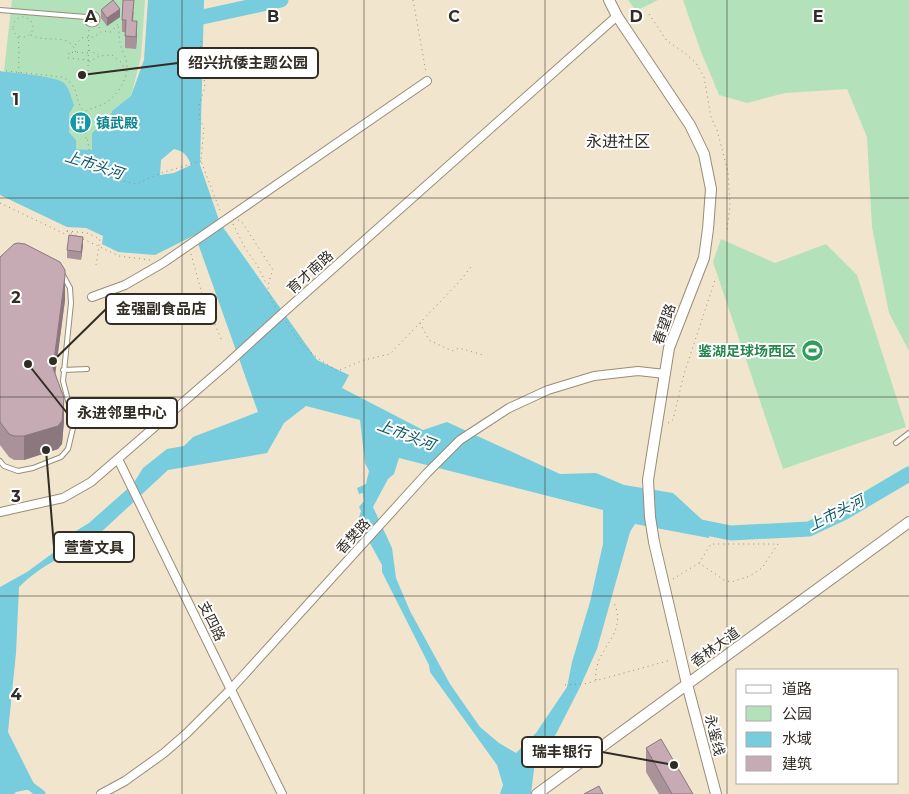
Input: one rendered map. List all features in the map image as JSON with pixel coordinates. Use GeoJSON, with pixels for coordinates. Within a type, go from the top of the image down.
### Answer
{"type":"FeatureCollection","features":[{"type":"Feature","properties":{"kind":"street","name":"春望路"},"geometry":{"type":"LineString","coordinates":[[609,0],[617,16],[690,125],[704,154],[711,190],[704,258],[669,348],[648,480],[650,517],[654,542],[688,684]]}},
{"type":"Feature","properties":{"kind":"street","name":"育才南路"},"geometry":{"type":"LineString","coordinates":[[0,512],[63,498],[91,482],[226,365],[282,313],[617,16]]}},
{"type":"Feature","properties":{"kind":"street"},"geometry":{"type":"LineString","coordinates":[[92,297],[125,285],[163,263],[427,81]]}},
{"type":"Feature","properties":{"kind":"street","name":"香樊路"},"geometry":{"type":"LineString","coordinates":[[101,794],[125,781],[164,753],[187,733],[231,689],[427,473],[460,440],[508,408],[548,390],[594,376],[638,371],[665,374]]}},
{"type":"Feature","properties":{"kind":"street","name":"支四路"},"geometry":{"type":"LineString","coordinates":[[118,459],[282,794]]}},
{"type":"Feature","properties":{"kind":"street","name":"香林大道"},"geometry":{"type":"LineString","coordinates":[[538,793],[909,522]]}},
{"type":"Feature","properties":{"kind":"street","name":"永鉴线"},"geometry":{"type":"LineString","coordinates":[[688,684],[716,794]]}},
{"type":"Feature","properties":{"kind":"lane"},"geometry":{"type":"LineString","coordinates":[[0,10],[86,17],[94,14],[97,18],[96,23],[89,24],[86,17]]}},
{"type":"Feature","properties":{"kind":"lane"},"geometry":{"type":"LineString","coordinates":[[0,461],[4,466],[18,471],[33,468],[61,457],[68,449],[74,424],[65,395],[63,370],[71,303],[70,288],[64,276],[55,270]]}},
{"type":"Feature","properties":{"kind":"lane"},"geometry":{"type":"LineString","coordinates":[[63,370],[87,368]]}},
{"type":"Feature","properties":{"kind":"lane"},"geometry":{"type":"LineString","coordinates":[[896,443],[909,434]]}},
{"type":"Feature","properties":{"kind":"path"},"geometry":{"type":"LineString","coordinates":[[413,0],[427,81]]}},
{"type":"Feature","properties":{"kind":"path"},"geometry":{"type":"LineString","coordinates":[[648,14],[666,41],[686,53],[704,76],[711,117],[717,130],[728,172],[730,206],[727,231]]}},
{"type":"Feature","properties":{"kind":"path"},"geometry":{"type":"LineString","coordinates":[[18,37],[25,38],[34,29],[32,22],[27,17],[20,17],[14,22],[12,28],[18,37],[20,51],[19,74]]}},
{"type":"Feature","properties":{"kind":"path"},"geometry":{"type":"LineString","coordinates":[[96,23],[102,31]]}},
{"type":"Feature","properties":{"kind":"path"},"geometry":{"type":"LineString","coordinates":[[74,46],[82,38],[94,37],[102,31],[110,32],[118,23],[121,47],[127,65],[122,84],[114,96],[105,103],[98,107],[90,108],[85,112]]}},
{"type":"Feature","properties":{"kind":"path"},"geometry":{"type":"LineString","coordinates":[[88,71],[89,24]]}},
{"type":"Feature","properties":{"kind":"path"},"geometry":{"type":"LineString","coordinates":[[30,35],[46,40],[59,38],[66,40],[74,46],[76,53]]}},
{"type":"Feature","properties":{"kind":"path"},"geometry":{"type":"LineString","coordinates":[[201,41],[199,64],[205,87],[199,105],[199,118],[204,127],[201,161],[219,208]]}},
{"type":"Feature","properties":{"kind":"path"},"geometry":{"type":"LineString","coordinates":[[89,50],[99,56]]}},
{"type":"Feature","properties":{"kind":"path"},"geometry":{"type":"LineString","coordinates":[[89,54],[69,52],[68,58],[88,61],[106,54],[122,63],[126,72]]}},
{"type":"Feature","properties":{"kind":"path"},"geometry":{"type":"LineString","coordinates":[[6,71],[19,74],[62,77],[70,81],[78,96],[80,107],[85,112],[86,140],[88,140],[88,148],[92,159],[99,168],[113,177],[127,183],[142,183],[161,173],[201,161]]}},
{"type":"Feature","properties":{"kind":"path"},"geometry":{"type":"LineString","coordinates":[[0,203],[65,234],[66,230]]}},
{"type":"Feature","properties":{"kind":"path"},"geometry":{"type":"LineString","coordinates":[[226,218],[242,222],[273,270],[267,285]]}},
{"type":"Feature","properties":{"kind":"path"},"geometry":{"type":"LineString","coordinates":[[226,218],[258,265],[267,285],[270,300],[282,313]]}},
{"type":"Feature","properties":{"kind":"path"},"geometry":{"type":"LineString","coordinates":[[66,230],[119,256],[163,263]]}},
{"type":"Feature","properties":{"kind":"path"},"geometry":{"type":"LineString","coordinates":[[66,230],[87,233],[100,239],[96,265]]}},
{"type":"Feature","properties":{"kind":"path"},"geometry":{"type":"LineString","coordinates":[[180,250],[183,256],[190,253],[208,312],[221,339]]}},
{"type":"Feature","properties":{"kind":"path"},"geometry":{"type":"LineString","coordinates":[[286,322],[301,344],[337,371],[364,360],[390,354],[460,281],[473,264]]}},
{"type":"Feature","properties":{"kind":"path"},"geometry":{"type":"LineString","coordinates":[[657,423],[670,423],[673,420],[684,374],[716,277]]}},
{"type":"Feature","properties":{"kind":"path"},"geometry":{"type":"LineString","coordinates":[[420,323],[429,340],[452,351],[460,348],[483,354]]}},
{"type":"Feature","properties":{"kind":"path"},"geometry":{"type":"LineString","coordinates":[[664,584],[699,563],[711,544],[778,544],[762,568],[750,576],[731,582],[724,580],[699,563]]}},
{"type":"Feature","properties":{"kind":"path"},"geometry":{"type":"LineString","coordinates":[[596,681],[596,666],[617,629],[618,611],[614,603]]}},
{"type":"Feature","properties":{"kind":"path"},"geometry":{"type":"LineString","coordinates":[[565,684],[584,684],[664,661],[682,659]]}},
{"type":"Feature","properties":{"kind":"green space"},"geometry":{"type":"Polygon","coordinates":[[[12,0],[145,0],[141,56],[131,97],[112,111],[110,117],[92,133],[92,150],[76,149],[76,140],[69,132],[69,114],[60,81],[4,71],[12,0]]]}},
{"type":"Feature","properties":{"kind":"green space"},"geometry":{"type":"Polygon","coordinates":[[[628,0],[658,0],[636,11],[628,0]]]}},
{"type":"Feature","properties":{"kind":"green space"},"geometry":{"type":"Polygon","coordinates":[[[683,0],[909,0],[909,351],[889,313],[872,227],[867,137],[847,89],[785,93],[747,103],[719,95],[683,0]]]}},
{"type":"Feature","properties":{"kind":"green space","name":"鉴湖足球场西区"},"geometry":{"type":"Polygon","coordinates":[[[721,239],[775,263],[826,244],[857,275],[906,427],[783,469],[713,262],[721,239]]]}},
{"type":"Feature","properties":{"kind":"water"},"geometry":{"type":"Polygon","coordinates":[[[148,0],[204,0],[200,165],[220,223],[317,360],[349,375],[342,388],[423,430],[447,422],[560,474],[596,473],[624,485],[673,493],[710,527],[709,538],[635,524],[630,532],[597,649],[556,734],[535,761],[531,794],[500,794],[503,785],[497,765],[430,672],[429,665],[382,572],[382,565],[358,521],[361,511],[359,507],[364,501],[363,493],[359,494],[357,488],[366,484],[369,471],[365,463],[360,420],[306,406],[284,423],[267,453],[168,470],[84,548],[48,565],[32,575],[19,587],[16,653],[8,732],[36,788],[14,794],[0,794],[0,587],[27,572],[57,550],[63,539],[89,523],[133,484],[143,468],[167,449],[184,446],[193,437],[258,412],[195,235],[155,255],[118,252],[102,244],[103,236],[86,228],[67,227],[0,195],[0,71],[44,77],[64,83],[74,105],[69,114],[69,132],[76,140],[76,149],[92,150],[92,133],[110,117],[112,111],[131,96],[144,60],[148,0]],[[174,149],[161,160],[160,175],[174,173],[191,165],[185,154],[174,149]],[[399,458],[394,474],[388,479],[373,507],[392,548],[396,578],[410,611],[450,684],[480,727],[499,743],[516,753],[536,733],[567,687],[572,662],[590,602],[603,544],[603,510],[399,458]]]}},
{"type":"Feature","properties":{"kind":"building"},"geometry":{"type":"Polygon","coordinates":[[[113,0],[120,9],[107,18],[101,10],[113,0]]]}},
{"type":"Feature","properties":{"kind":"building"},"geometry":{"type":"Polygon","coordinates":[[[123,0],[134,0],[132,21],[137,21],[136,37],[125,36],[126,20],[122,20],[123,0]]]}},
{"type":"Feature","properties":{"kind":"building"},"geometry":{"type":"Polygon","coordinates":[[[69,235],[83,237],[81,252],[67,250],[69,235]]]}},
{"type":"Feature","properties":{"kind":"building"},"geometry":{"type":"Polygon","coordinates":[[[14,244],[25,244],[60,262],[65,270],[53,368],[64,398],[62,421],[58,426],[24,436],[9,434],[0,422],[0,257],[14,244]]]}},
{"type":"Feature","properties":{"kind":"building"},"geometry":{"type":"Polygon","coordinates":[[[661,739],[693,794],[672,794],[646,748],[661,739]]]}},
{"type":"Feature","properties":{"kind":"building"},"geometry":{"type":"Polygon","coordinates":[[[599,786],[603,794],[584,794],[599,786]]]}},
{"type":"Feature","properties":{"kind":"waterway"},"geometry":{"type":"LineString","coordinates":[[184,21],[281,0]]}},
{"type":"Feature","properties":{"kind":"waterway","name":"上市头河"},"geometry":{"type":"LineString","coordinates":[[691,525],[731,533],[809,529],[843,513],[909,474]]}},
{"type":"Feature","properties":{"kind":"waterway"},"geometry":{"type":"LineString","coordinates":[[25,782],[41,794]]}},
{"type":"Feature","properties":{"kind":"place","name":"绍兴抗倭主题公园"},"geometry":{"type":"Point","coordinates":[82,75]}},
{"type":"Feature","properties":{"kind":"place","name":"镇武殿"},"geometry":{"type":"Point","coordinates":[80,123]}},
{"type":"Feature","properties":{"kind":"place","name":"鉴湖足球场西区"},"geometry":{"type":"Point","coordinates":[812,351]}},
{"type":"Feature","properties":{"kind":"place","name":"金强副食品店"},"geometry":{"type":"Point","coordinates":[53,361]}},
{"type":"Feature","properties":{"kind":"place","name":"永进邻里中心"},"geometry":{"type":"Point","coordinates":[28,364]}},
{"type":"Feature","properties":{"kind":"place","name":"萱萱文具"},"geometry":{"type":"Point","coordinates":[46,450]}},
{"type":"Feature","properties":{"kind":"place","name":"瑞丰银行"},"geometry":{"type":"Point","coordinates":[674,765]}},
{"type":"Feature","properties":{"kind":"district","name":"永进社区"},"geometry":{"type":"Point","coordinates":[618,141]}}]}
